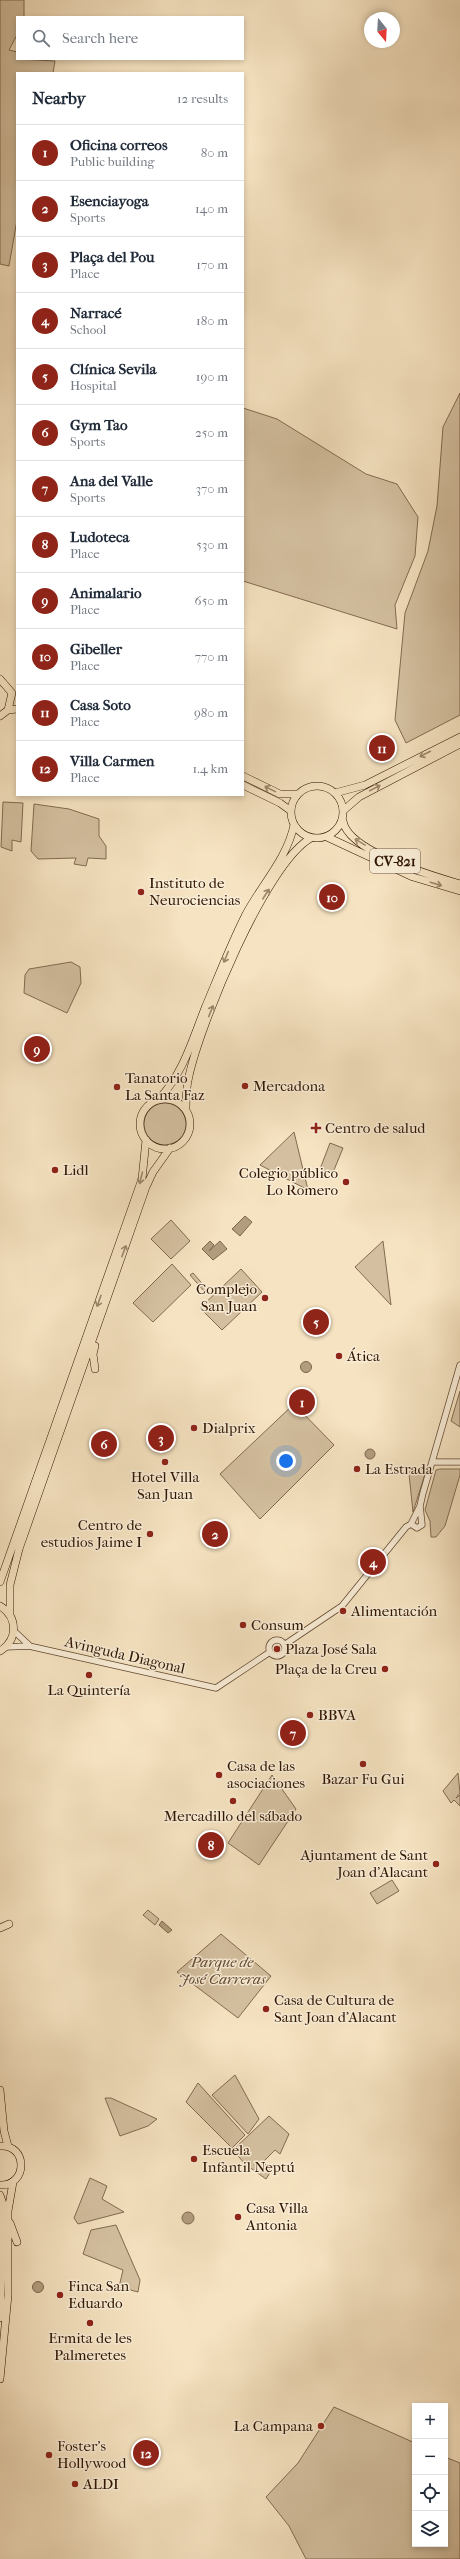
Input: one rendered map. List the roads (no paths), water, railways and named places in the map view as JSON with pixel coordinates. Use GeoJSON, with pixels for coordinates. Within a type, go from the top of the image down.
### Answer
{"type":"FeatureCollection","features":[{"type":"Feature","properties":{"kind":"main road"},"geometry":{"type":"LineString","coordinates":[[0,679],[15,694],[8,710],[0,716]]}},
{"type":"Feature","properties":{"kind":"main road"},"geometry":{"type":"LineString","coordinates":[[8,710],[16,709]]}},
{"type":"Feature","properties":{"kind":"main road"},"geometry":{"type":"LineString","coordinates":[[335,793],[365,785],[460,737]]}},
{"type":"Feature","properties":{"kind":"main road"},"geometry":{"type":"LineString","coordinates":[[344,810],[359,797],[460,744]]}},
{"type":"Feature","properties":{"kind":"main road"},"geometry":{"type":"LineString","coordinates":[[244,776],[280,794],[298,794],[316,786],[335,793],[342,802],[344,810],[343,821],[334,833],[327,837]]}},
{"type":"Feature","properties":{"kind":"main road"},"geometry":{"type":"LineString","coordinates":[[244,785],[280,803],[291,811]]}},
{"type":"Feature","properties":{"kind":"main road"},"geometry":{"type":"LineString","coordinates":[[294,825],[286,849],[252,903],[231,945],[184,1064],[168,1089],[158,1100],[147,1107],[141,1118],[142,1132],[146,1140],[159,1148],[170,1148],[180,1144],[189,1131],[190,1120],[186,1109],[188,1078],[197,1047],[243,935],[284,867],[300,846],[311,838],[301,833],[294,825],[291,811],[298,794]]}},
{"type":"Feature","properties":{"kind":"main road","name":"CV-821"},"geometry":{"type":"LineString","coordinates":[[343,821],[347,833],[390,859],[426,874],[460,884]]}},
{"type":"Feature","properties":{"kind":"main road","name":"CV-821"},"geometry":{"type":"LineString","coordinates":[[311,838],[327,837],[413,877],[460,891]]}},
{"type":"Feature","properties":{"kind":"main road"},"geometry":{"type":"LineString","coordinates":[[158,1100],[171,1100],[186,1109]]}},
{"type":"Feature","properties":{"kind":"main road"},"geometry":{"type":"LineString","coordinates":[[0,1582],[142,1178],[146,1140]]}},
{"type":"Feature","properties":{"kind":"main road"},"geometry":{"type":"LineString","coordinates":[[3,1649],[11,1640],[14,1631],[10,1615],[10,1584],[14,1564],[146,1187],[153,1172],[170,1148]]}},
{"type":"Feature","properties":{"kind":"main road"},"geometry":{"type":"LineString","coordinates":[[95,1369],[93,1354],[107,1301]]}},
{"type":"Feature","properties":{"kind":"main road"},"geometry":{"type":"LineString","coordinates":[[0,1606],[10,1615]]}},
{"type":"Feature","properties":{"kind":"main road"},"geometry":{"type":"LineString","coordinates":[[0,1923],[8,1924],[0,1928]]}},
{"type":"Feature","properties":{"kind":"main road"},"geometry":{"type":"LineString","coordinates":[[0,2090],[4,2131],[8,2146],[18,2154],[22,2162],[19,2176],[13,2182],[0,2185]]}},
{"type":"Feature","properties":{"kind":"main road"},"geometry":{"type":"LineString","coordinates":[[0,2146],[8,2146]]}},
{"type":"Feature","properties":{"kind":"main road"},"geometry":{"type":"LineString","coordinates":[[0,2379],[8,2295],[8,2220],[13,2182]]}},
{"type":"Feature","properties":{"kind":"main road"},"geometry":{"type":"LineString","coordinates":[[0,2195],[3,2204],[0,2318]]}},
{"type":"Feature","properties":{"kind":"main road"},"geometry":{"type":"LineString","coordinates":[[8,2220],[17,2242]]}},
{"type":"Feature","properties":{"kind":"street"},"geometry":{"type":"LineString","coordinates":[[284,1645],[342,1606],[406,1527],[417,1518],[460,1365]]}},
{"type":"Feature","properties":{"kind":"street"},"geometry":{"type":"LineString","coordinates":[[432,1462],[460,1462]]}},
{"type":"Feature","properties":{"kind":"street"},"geometry":{"type":"LineString","coordinates":[[411,1524],[414,1528],[420,1527],[422,1523],[417,1518]]}},
{"type":"Feature","properties":{"kind":"street"},"geometry":{"type":"LineString","coordinates":[[14,1631],[29,1646]]}},
{"type":"Feature","properties":{"kind":"street"},"geometry":{"type":"LineString","coordinates":[[277,1640],[284,1645],[285,1650],[279,1656],[270,1652],[269,1648],[273,1642],[277,1640]]}},
{"type":"Feature","properties":{"kind":"street","name":"Avinguda Diagonal"},"geometry":{"type":"LineString","coordinates":[[3,1649],[29,1646],[216,1688],[270,1652]]}},
{"type":"Feature","properties":{"kind":"place","name":"Casa Soto"},"geometry":{"type":"Point","coordinates":[382,748]}},
{"type":"Feature","properties":{"kind":"place","name":"Instituto de Neurociencias"},"geometry":{"type":"Point","coordinates":[141,892]}},
{"type":"Feature","properties":{"kind":"place","name":"Gibeller"},"geometry":{"type":"Point","coordinates":[332,897]}},
{"type":"Feature","properties":{"kind":"place","name":"Animalario"},"geometry":{"type":"Point","coordinates":[37,1049]}},
{"type":"Feature","properties":{"kind":"place","name":"Mercadona"},"geometry":{"type":"Point","coordinates":[245,1086]}},
{"type":"Feature","properties":{"kind":"place","name":"Tanatorio La Santa Faz"},"geometry":{"type":"Point","coordinates":[117,1087]}},
{"type":"Feature","properties":{"kind":"place","name":"Centro de salud"},"geometry":{"type":"Point","coordinates":[316,1128]}},
{"type":"Feature","properties":{"kind":"place","name":"Lidl"},"geometry":{"type":"Point","coordinates":[55,1170]}},
{"type":"Feature","properties":{"kind":"place","name":"Colegio público Lo Romero"},"geometry":{"type":"Point","coordinates":[346,1182]}},
{"type":"Feature","properties":{"kind":"place","name":"Complejo San Juan"},"geometry":{"type":"Point","coordinates":[265,1298]}},
{"type":"Feature","properties":{"kind":"place","name":"Clínica Sevila"},"geometry":{"type":"Point","coordinates":[316,1322]}},
{"type":"Feature","properties":{"kind":"place","name":"Ática"},"geometry":{"type":"Point","coordinates":[339,1356]}},
{"type":"Feature","properties":{"kind":"place","name":"Oficina correos"},"geometry":{"type":"Point","coordinates":[302,1402]}},
{"type":"Feature","properties":{"kind":"place","name":"Dialprix"},"geometry":{"type":"Point","coordinates":[194,1428]}},
{"type":"Feature","properties":{"kind":"place","name":"Plaça del Pou"},"geometry":{"type":"Point","coordinates":[161,1438]}},
{"type":"Feature","properties":{"kind":"place","name":"Gym Tao"},"geometry":{"type":"Point","coordinates":[104,1444]}},
{"type":"Feature","properties":{"kind":"place","name":"Hotel Villa San Juan"},"geometry":{"type":"Point","coordinates":[165,1462]}},
{"type":"Feature","properties":{"kind":"place","name":"La Estrada"},"geometry":{"type":"Point","coordinates":[357,1469]}},
{"type":"Feature","properties":{"kind":"place","name":"Centro de estudios Jaime I"},"geometry":{"type":"Point","coordinates":[150,1534]}},
{"type":"Feature","properties":{"kind":"place","name":"Esenciayoga"},"geometry":{"type":"Point","coordinates":[215,1534]}},
{"type":"Feature","properties":{"kind":"place","name":"Narracé"},"geometry":{"type":"Point","coordinates":[373,1562]}},
{"type":"Feature","properties":{"kind":"place","name":"Alimentación"},"geometry":{"type":"Point","coordinates":[343,1611]}},
{"type":"Feature","properties":{"kind":"place","name":"Consum"},"geometry":{"type":"Point","coordinates":[243,1625]}},
{"type":"Feature","properties":{"kind":"place","name":"Plaza José Sala"},"geometry":{"type":"Point","coordinates":[277,1649]}},
{"type":"Feature","properties":{"kind":"place","name":"Plaça de la Creu"},"geometry":{"type":"Point","coordinates":[385,1669]}},
{"type":"Feature","properties":{"kind":"place","name":"La Quintería"},"geometry":{"type":"Point","coordinates":[89,1675]}},
{"type":"Feature","properties":{"kind":"place","name":"BBVA"},"geometry":{"type":"Point","coordinates":[310,1715]}},
{"type":"Feature","properties":{"kind":"place","name":"Ana del Valle"},"geometry":{"type":"Point","coordinates":[293,1733]}},
{"type":"Feature","properties":{"kind":"place","name":"Bazar Fu Gui"},"geometry":{"type":"Point","coordinates":[363,1764]}},
{"type":"Feature","properties":{"kind":"place","name":"Casa de las asociaciones"},"geometry":{"type":"Point","coordinates":[219,1775]}},
{"type":"Feature","properties":{"kind":"place","name":"Mercadillo del sábado"},"geometry":{"type":"Point","coordinates":[233,1801]}},
{"type":"Feature","properties":{"kind":"place","name":"Ludoteca"},"geometry":{"type":"Point","coordinates":[211,1845]}},
{"type":"Feature","properties":{"kind":"place","name":"Ajuntament de Sant Joan d'Alacant"},"geometry":{"type":"Point","coordinates":[436,1864]}},
{"type":"Feature","properties":{"kind":"place","name":"Casa de Cultura de Sant Joan d'Alacant"},"geometry":{"type":"Point","coordinates":[266,2009]}},
{"type":"Feature","properties":{"kind":"place","name":"Escuela Infantil Neptú"},"geometry":{"type":"Point","coordinates":[194,2159]}},
{"type":"Feature","properties":{"kind":"place","name":"Casa Villa Antonia"},"geometry":{"type":"Point","coordinates":[238,2217]}},
{"type":"Feature","properties":{"kind":"place","name":"Finca San Eduardo"},"geometry":{"type":"Point","coordinates":[60,2295]}},
{"type":"Feature","properties":{"kind":"place","name":"Ermita de les Palmeretes"},"geometry":{"type":"Point","coordinates":[90,2323]}},
{"type":"Feature","properties":{"kind":"place","name":"La Campana"},"geometry":{"type":"Point","coordinates":[321,2426]}},
{"type":"Feature","properties":{"kind":"place","name":"Villa Carmen"},"geometry":{"type":"Point","coordinates":[146,2453]}},
{"type":"Feature","properties":{"kind":"place","name":"Foster's Hollywood"},"geometry":{"type":"Point","coordinates":[49,2455]}},
{"type":"Feature","properties":{"kind":"place","name":"ALDI"},"geometry":{"type":"Point","coordinates":[75,2484]}},
{"type":"Feature","properties":{"kind":"park label","name":"Parque de José Carreras"},"geometry":{"type":"Point","coordinates":[222,1970]}}]}
